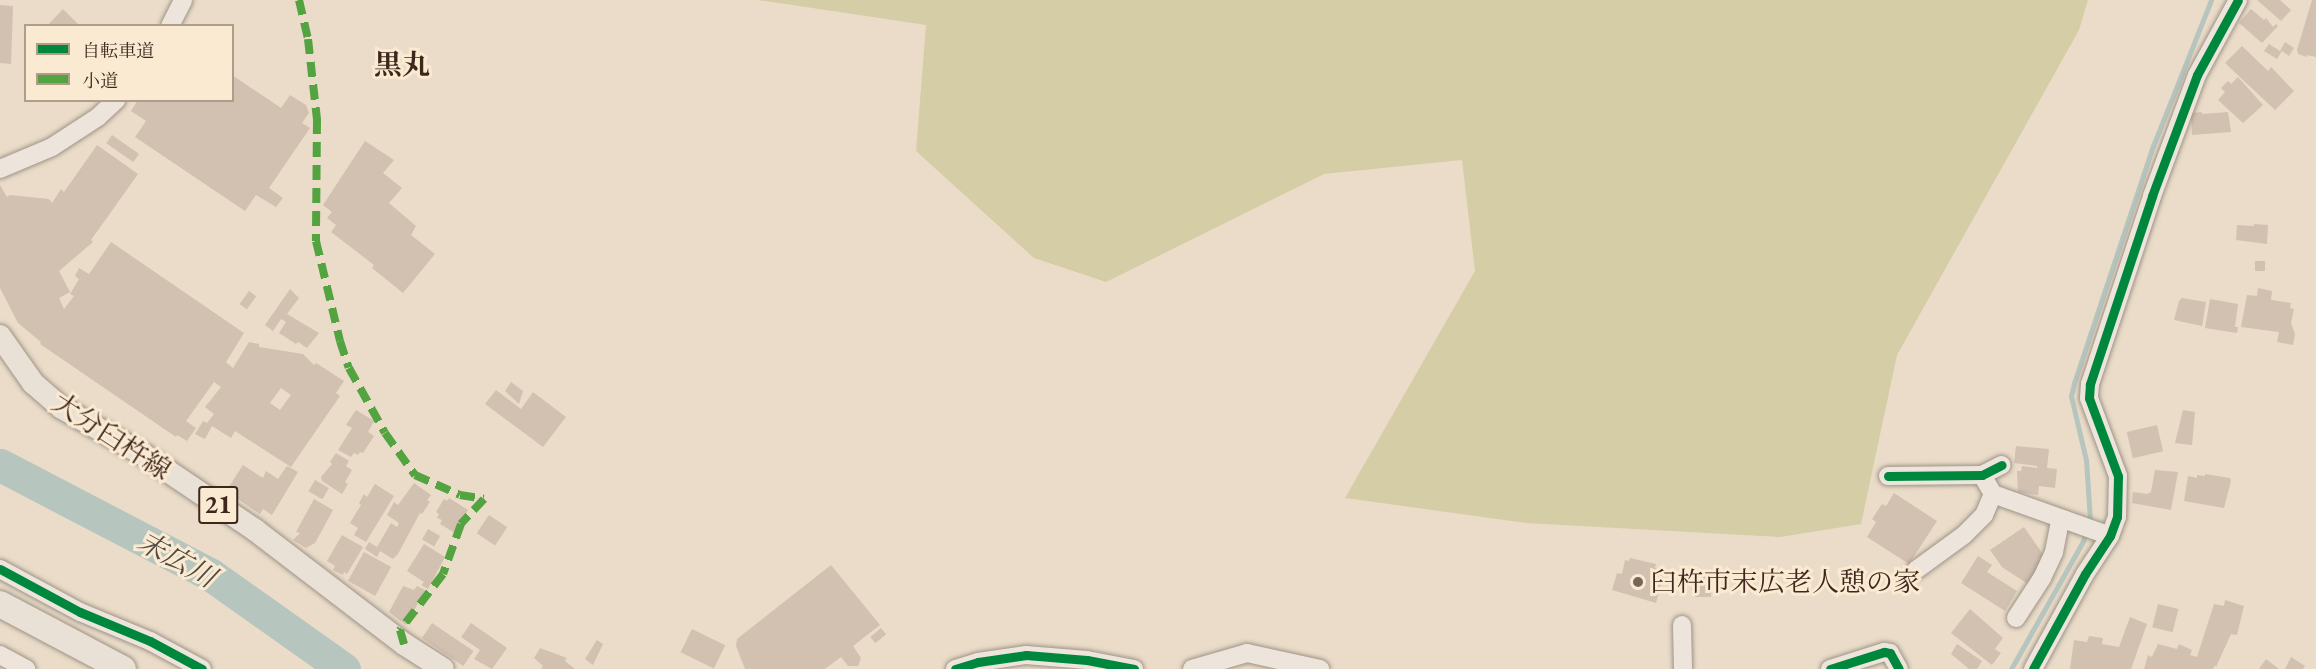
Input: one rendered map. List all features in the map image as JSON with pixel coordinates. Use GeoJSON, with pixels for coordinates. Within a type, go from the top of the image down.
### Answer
{"type":"FeatureCollection","features":[{"type":"Feature","properties":{"kind":"highway"},"geometry":{"type":"LineString","coordinates":[[0,604],[123,669]]}},
{"type":"Feature","properties":{"kind":"main road","name":"大分臼杵線"},"geometry":{"type":"LineString","coordinates":[[0,336],[33,383],[62,408],[144,455],[255,530],[404,644],[443,669]]}},
{"type":"Feature","properties":{"kind":"street"},"geometry":{"type":"LineString","coordinates":[[171,24],[183,0]]}},
{"type":"Feature","properties":{"kind":"street"},"geometry":{"type":"LineString","coordinates":[[2033,669],[2105,534],[2117,517],[2118,476],[2089,398],[2090,384],[2152,196],[2197,75],[2238,0]]}},
{"type":"Feature","properties":{"kind":"street"},"geometry":{"type":"LineString","coordinates":[[0,170],[52,147],[98,117],[114,102]]}},
{"type":"Feature","properties":{"kind":"street"},"geometry":{"type":"LineString","coordinates":[[1888,476],[1982,475],[2002,465]]}},
{"type":"Feature","properties":{"kind":"street"},"geometry":{"type":"LineString","coordinates":[[1982,475],[1993,494],[2105,534]]}},
{"type":"Feature","properties":{"kind":"street"},"geometry":{"type":"LineString","coordinates":[[1916,570],[1964,535],[1984,516],[1993,494]]}},
{"type":"Feature","properties":{"kind":"street"},"geometry":{"type":"LineString","coordinates":[[2016,618],[2042,578],[2065,521]]}},
{"type":"Feature","properties":{"kind":"street"},"geometry":{"type":"LineString","coordinates":[[0,569],[71,607],[150,641],[202,669]]}},
{"type":"Feature","properties":{"kind":"street"},"geometry":{"type":"LineString","coordinates":[[1682,625],[1683,669]]}},
{"type":"Feature","properties":{"kind":"street"},"geometry":{"type":"LineString","coordinates":[[1830,669],[1884,652],[1890,654],[1899,669]]}},
{"type":"Feature","properties":{"kind":"street"},"geometry":{"type":"LineString","coordinates":[[1192,669],[1247,653],[1320,669]]}},
{"type":"Feature","properties":{"kind":"street"},"geometry":{"type":"LineString","coordinates":[[956,669],[978,662],[1026,655],[1087,660],[1134,669]]}},
{"type":"Feature","properties":{"kind":"street"},"geometry":{"type":"LineString","coordinates":[[0,656],[26,669]]}},
{"type":"Feature","properties":{"kind":"shaded area"},"geometry":{"type":"Polygon","coordinates":[[[758,0],[2088,0],[2079,30],[1897,355],[1861,524],[1780,537],[1526,523],[1345,498],[1475,271],[1462,160],[1324,174],[1106,282],[1034,258],[916,151],[926,25],[758,0]]]}},
{"type":"Feature","properties":{"kind":"building"},"geometry":{"type":"Polygon","coordinates":[[[2257,0],[2280,0],[2291,10],[2281,21],[2257,0]]]}},
{"type":"Feature","properties":{"kind":"building"},"geometry":{"type":"Polygon","coordinates":[[[2312,0],[2316,0],[2316,57],[2307,55],[2307,57],[2298,54],[2297,50],[2312,0]]]}},
{"type":"Feature","properties":{"kind":"building"},"geometry":{"type":"Polygon","coordinates":[[[0,5],[13,6],[11,64],[0,63],[0,5]]]}},
{"type":"Feature","properties":{"kind":"building"},"geometry":{"type":"Polygon","coordinates":[[[63,9],[78,24],[49,24],[63,9]]]}},
{"type":"Feature","properties":{"kind":"building"},"geometry":{"type":"Polygon","coordinates":[[[2251,9],[2264,20],[2266,18],[2273,27],[2276,24],[2278,26],[2262,43],[2239,23],[2251,9]]]}},
{"type":"Feature","properties":{"kind":"building"},"geometry":{"type":"Polygon","coordinates":[[[2285,42],[2294,48],[2289,56],[2282,51],[2277,59],[2264,51],[2269,44],[2280,51],[2285,42]]]}},
{"type":"Feature","properties":{"kind":"building"},"geometry":{"type":"Polygon","coordinates":[[[2242,46],[2268,71],[2271,67],[2294,91],[2275,110],[2225,63],[2242,46]]]}},
{"type":"Feature","properties":{"kind":"building"},"geometry":{"type":"Polygon","coordinates":[[[234,76],[281,108],[290,95],[306,105],[309,113],[302,123],[310,128],[269,188],[283,198],[276,207],[256,195],[245,211],[135,137],[146,121],[131,111],[137,102],[234,102],[234,76]]]}},
{"type":"Feature","properties":{"kind":"building"},"geometry":{"type":"Polygon","coordinates":[[[2238,77],[2263,105],[2243,123],[2218,100],[2225,92],[2221,88],[2228,81],[2231,84],[2238,77]]]}},
{"type":"Feature","properties":{"kind":"building"},"geometry":{"type":"Polygon","coordinates":[[[2202,112],[2202,114],[2228,112],[2231,132],[2192,135],[2191,113],[2202,112]]]}},
{"type":"Feature","properties":{"kind":"building"},"geometry":{"type":"Polygon","coordinates":[[[112,135],[139,154],[133,162],[106,143],[112,135]]]}},
{"type":"Feature","properties":{"kind":"building"},"geometry":{"type":"Polygon","coordinates":[[[365,141],[394,160],[383,173],[402,188],[389,203],[416,226],[411,235],[435,254],[403,293],[372,268],[374,265],[331,232],[336,225],[327,218],[332,212],[323,205],[365,141]]]}},
{"type":"Feature","properties":{"kind":"building"},"geometry":{"type":"Polygon","coordinates":[[[97,145],[138,174],[91,240],[93,242],[59,271],[70,292],[59,298],[64,309],[74,296],[70,294],[79,279],[75,276],[79,268],[89,274],[111,242],[244,333],[226,362],[233,368],[249,342],[259,344],[259,347],[303,354],[314,365],[316,363],[344,381],[336,393],[340,396],[291,467],[235,431],[231,438],[212,426],[205,439],[195,434],[203,421],[207,423],[214,414],[205,407],[221,387],[214,382],[186,421],[196,428],[187,441],[177,435],[176,437],[40,344],[41,342],[18,323],[0,288],[0,185],[7,197],[10,195],[49,199],[52,203],[61,189],[64,192],[97,145]],[[281,388],[270,403],[280,410],[291,395],[281,388]]]}},
{"type":"Feature","properties":{"kind":"building"},"geometry":{"type":"Polygon","coordinates":[[[2254,224],[2268,225],[2267,244],[2236,240],[2237,225],[2254,226],[2254,224]]]}},
{"type":"Feature","properties":{"kind":"building"},"geometry":{"type":"Polygon","coordinates":[[[2255,261],[2265,261],[2265,271],[2255,271],[2255,261]]]}},
{"type":"Feature","properties":{"kind":"building"},"geometry":{"type":"Polygon","coordinates":[[[2258,288],[2272,291],[2271,300],[2291,303],[2290,308],[2294,309],[2291,323],[2295,334],[2293,345],[2277,342],[2279,332],[2241,327],[2247,295],[2257,296],[2258,288]]]}},
{"type":"Feature","properties":{"kind":"building"},"geometry":{"type":"Polygon","coordinates":[[[290,289],[299,298],[287,314],[319,333],[307,348],[279,333],[286,322],[281,319],[273,331],[265,325],[290,289]]]}},
{"type":"Feature","properties":{"kind":"building"},"geometry":{"type":"Polygon","coordinates":[[[249,291],[256,296],[247,309],[240,304],[249,291]]]}},
{"type":"Feature","properties":{"kind":"building"},"geometry":{"type":"Polygon","coordinates":[[[2182,298],[2206,302],[2202,326],[2174,320],[2182,298]]]}},
{"type":"Feature","properties":{"kind":"building"},"geometry":{"type":"Polygon","coordinates":[[[2210,299],[2238,304],[2235,327],[2238,327],[2237,333],[2205,328],[2210,299]]]}},
{"type":"Feature","properties":{"kind":"building"},"geometry":{"type":"Polygon","coordinates":[[[511,382],[523,391],[519,404],[505,391],[511,382]]]}},
{"type":"Feature","properties":{"kind":"building"},"geometry":{"type":"Polygon","coordinates":[[[496,390],[521,409],[533,392],[566,417],[543,447],[485,404],[496,390]]]}},
{"type":"Feature","properties":{"kind":"building"},"geometry":{"type":"Polygon","coordinates":[[[356,410],[374,421],[368,432],[374,436],[363,453],[360,452],[358,455],[354,453],[351,457],[338,450],[352,428],[346,425],[356,410]]]}},
{"type":"Feature","properties":{"kind":"building"},"geometry":{"type":"Polygon","coordinates":[[[2183,410],[2195,412],[2192,445],[2175,443],[2183,410]]]}},
{"type":"Feature","properties":{"kind":"building"},"geometry":{"type":"Polygon","coordinates":[[[2157,425],[2163,451],[2133,458],[2127,432],[2157,425]]]}},
{"type":"Feature","properties":{"kind":"building"},"geometry":{"type":"Polygon","coordinates":[[[2016,446],[2049,449],[2047,468],[2057,469],[2055,488],[2039,486],[2038,495],[2018,492],[2017,471],[2021,471],[2022,466],[2037,468],[2037,466],[2014,463],[2016,446]]]}},
{"type":"Feature","properties":{"kind":"building"},"geometry":{"type":"Polygon","coordinates":[[[336,453],[349,461],[346,466],[352,470],[345,482],[348,484],[342,494],[322,481],[321,477],[332,464],[330,462],[336,453]]]}},
{"type":"Feature","properties":{"kind":"building"},"geometry":{"type":"Polygon","coordinates":[[[243,465],[263,478],[266,471],[278,479],[287,466],[298,472],[272,515],[263,509],[260,514],[226,491],[243,465]]]}},
{"type":"Feature","properties":{"kind":"building"},"geometry":{"type":"Polygon","coordinates":[[[2155,470],[2178,472],[2171,510],[2132,503],[2133,492],[2147,494],[2151,492],[2155,470]]]}},
{"type":"Feature","properties":{"kind":"building"},"geometry":{"type":"Polygon","coordinates":[[[2205,474],[2230,478],[2224,508],[2184,501],[2188,476],[2197,478],[2197,475],[2205,476],[2205,474]]]}},
{"type":"Feature","properties":{"kind":"building"},"geometry":{"type":"Polygon","coordinates":[[[315,480],[329,488],[322,499],[308,491],[315,480]]]}},
{"type":"Feature","properties":{"kind":"building"},"geometry":{"type":"Polygon","coordinates":[[[414,483],[431,495],[427,500],[430,502],[422,514],[420,513],[398,554],[393,559],[380,551],[377,557],[365,549],[369,542],[377,547],[391,523],[397,527],[399,523],[387,515],[394,502],[398,505],[414,483]]]}},
{"type":"Feature","properties":{"kind":"building"},"geometry":{"type":"Polygon","coordinates":[[[375,484],[394,496],[366,542],[354,535],[358,528],[350,523],[361,505],[359,503],[364,494],[367,497],[375,484]]]}},
{"type":"Feature","properties":{"kind":"building"},"geometry":{"type":"Polygon","coordinates":[[[1894,493],[1937,521],[1909,564],[1867,537],[1876,522],[1872,519],[1882,504],[1886,506],[1894,493]]]}},
{"type":"Feature","properties":{"kind":"building"},"geometry":{"type":"Polygon","coordinates":[[[449,498],[468,510],[455,533],[440,524],[442,520],[437,518],[439,514],[436,512],[444,499],[447,501],[449,498]]]}},
{"type":"Feature","properties":{"kind":"building"},"geometry":{"type":"Polygon","coordinates":[[[314,499],[333,510],[315,543],[306,548],[293,540],[300,533],[296,532],[314,499]]]}},
{"type":"Feature","properties":{"kind":"building"},"geometry":{"type":"Polygon","coordinates":[[[489,515],[507,527],[495,546],[477,533],[489,515]]]}},
{"type":"Feature","properties":{"kind":"building"},"geometry":{"type":"Polygon","coordinates":[[[2024,527],[2047,560],[2031,586],[2002,567],[1990,550],[2024,527]]]}},
{"type":"Feature","properties":{"kind":"building"},"geometry":{"type":"Polygon","coordinates":[[[428,529],[440,536],[434,546],[422,539],[428,529]]]}},
{"type":"Feature","properties":{"kind":"building"},"geometry":{"type":"Polygon","coordinates":[[[342,535],[363,547],[347,574],[344,572],[343,575],[333,570],[335,566],[327,561],[342,535]]]}},
{"type":"Feature","properties":{"kind":"building"},"geometry":{"type":"Polygon","coordinates":[[[424,544],[445,557],[428,589],[421,585],[424,582],[407,571],[424,544]]]}},
{"type":"Feature","properties":{"kind":"building"},"geometry":{"type":"Polygon","coordinates":[[[364,552],[391,567],[375,596],[348,581],[364,552]]]}},
{"type":"Feature","properties":{"kind":"building"},"geometry":{"type":"Polygon","coordinates":[[[1978,556],[1992,565],[1987,572],[2017,591],[2005,611],[1961,583],[1978,556]]]}},
{"type":"Feature","properties":{"kind":"building","name":"臼杵市末広老人憩の家"},"geometry":{"type":"Polygon","coordinates":[[[1630,558],[1656,564],[1655,568],[1665,570],[1656,603],[1612,590],[1617,573],[1622,574],[1625,560],[1629,561],[1630,558]]]}},
{"type":"Feature","properties":{"kind":"building"},"geometry":{"type":"Polygon","coordinates":[[[831,565],[880,625],[853,646],[861,658],[858,666],[848,666],[841,657],[825,669],[745,669],[736,646],[737,639],[831,565]]]}},
{"type":"Feature","properties":{"kind":"building"},"geometry":{"type":"Polygon","coordinates":[[[1695,576],[1712,576],[1711,597],[1695,597],[1695,591],[1691,590],[1695,576]]]}},
{"type":"Feature","properties":{"kind":"building"},"geometry":{"type":"Polygon","coordinates":[[[403,586],[414,590],[417,586],[425,590],[406,625],[389,612],[403,586]]]}},
{"type":"Feature","properties":{"kind":"building"},"geometry":{"type":"Polygon","coordinates":[[[2225,600],[2244,606],[2237,635],[2231,634],[2216,667],[2215,665],[2213,669],[2144,669],[2148,655],[2152,657],[2158,644],[2177,649],[2179,644],[2192,650],[2190,655],[2197,657],[2214,604],[2224,606],[2225,600]]]}},
{"type":"Feature","properties":{"kind":"building"},"geometry":{"type":"Polygon","coordinates":[[[2158,604],[2178,609],[2173,632],[2152,627],[2158,604]]]}},
{"type":"Feature","properties":{"kind":"building"},"geometry":{"type":"Polygon","coordinates":[[[1970,609],[2003,638],[1995,649],[2001,653],[1992,665],[1951,633],[1970,609]]]}},
{"type":"Feature","properties":{"kind":"building"},"geometry":{"type":"Polygon","coordinates":[[[2130,617],[2147,624],[2131,669],[2070,669],[2074,640],[2087,642],[2089,636],[2103,638],[2102,644],[2119,647],[2130,617]]]}},
{"type":"Feature","properties":{"kind":"building"},"geometry":{"type":"Polygon","coordinates":[[[432,623],[473,651],[463,666],[422,638],[432,623]]]}},
{"type":"Feature","properties":{"kind":"building"},"geometry":{"type":"Polygon","coordinates":[[[471,623],[507,648],[492,669],[474,659],[480,650],[461,637],[471,623]]]}},
{"type":"Feature","properties":{"kind":"building"},"geometry":{"type":"Polygon","coordinates":[[[881,628],[886,634],[875,643],[870,637],[881,628]]]}},
{"type":"Feature","properties":{"kind":"building"},"geometry":{"type":"Polygon","coordinates":[[[692,629],[725,645],[714,669],[681,652],[692,629]]]}},
{"type":"Feature","properties":{"kind":"building"},"geometry":{"type":"Polygon","coordinates":[[[597,640],[603,644],[593,665],[585,659],[597,640]]]}},
{"type":"Feature","properties":{"kind":"building"},"geometry":{"type":"Polygon","coordinates":[[[1957,644],[1982,661],[1977,669],[1969,669],[1951,654],[1957,644]]]}},
{"type":"Feature","properties":{"kind":"building"},"geometry":{"type":"Polygon","coordinates":[[[540,648],[567,658],[565,661],[575,669],[541,669],[543,666],[534,658],[540,648]]]}},
{"type":"Feature","properties":{"kind":"building"},"geometry":{"type":"Polygon","coordinates":[[[2291,657],[2305,666],[2303,669],[2285,669],[2291,657]]]}},
{"type":"Feature","properties":{"kind":"building"},"geometry":{"type":"Polygon","coordinates":[[[2266,659],[2279,669],[2259,669],[2266,659]]]}},
{"type":"Feature","properties":{"kind":"waterway"},"geometry":{"type":"LineString","coordinates":[[2011,669],[2083,541],[2090,520],[2086,460],[2071,396],[2074,383],[2153,146],[2211,0]]}},
{"type":"Feature","properties":{"kind":"waterway","name":"末広川"},"geometry":{"type":"LineString","coordinates":[[0,465],[211,575],[344,669]]}},
{"type":"Feature","properties":{"kind":"marked path"},"geometry":{"type":"LineString","coordinates":[[299,0],[308,39],[317,119],[316,241],[340,341],[349,368],[385,433],[415,475],[460,495],[484,499],[461,524],[443,574],[400,630],[404,644]]}},
{"type":"Feature","properties":{"kind":"cycle path"},"geometry":{"type":"LineString","coordinates":[[2033,669],[2085,574],[2110,536],[2117,517],[2118,476],[2089,398],[2090,384],[2152,196],[2197,75],[2238,0]]}},
{"type":"Feature","properties":{"kind":"cycle path"},"geometry":{"type":"LineString","coordinates":[[1888,476],[1982,475],[2002,465]]}},
{"type":"Feature","properties":{"kind":"cycle path"},"geometry":{"type":"LineString","coordinates":[[0,569],[80,612],[150,641],[202,669]]}},
{"type":"Feature","properties":{"kind":"cycle path"},"geometry":{"type":"LineString","coordinates":[[1830,669],[1884,652],[1890,653],[1899,669]]}},
{"type":"Feature","properties":{"kind":"cycle path"},"geometry":{"type":"LineString","coordinates":[[955,669],[978,662],[1026,655],[1087,660],[1134,669]]}},
{"type":"Feature","properties":{"kind":"place","name":"臼杵市末広老人憩の家"},"geometry":{"type":"Point","coordinates":[1638,582]}},
{"type":"Feature","properties":{"kind":"district","name":"黒丸"},"geometry":{"type":"Point","coordinates":[402,64]}}]}
